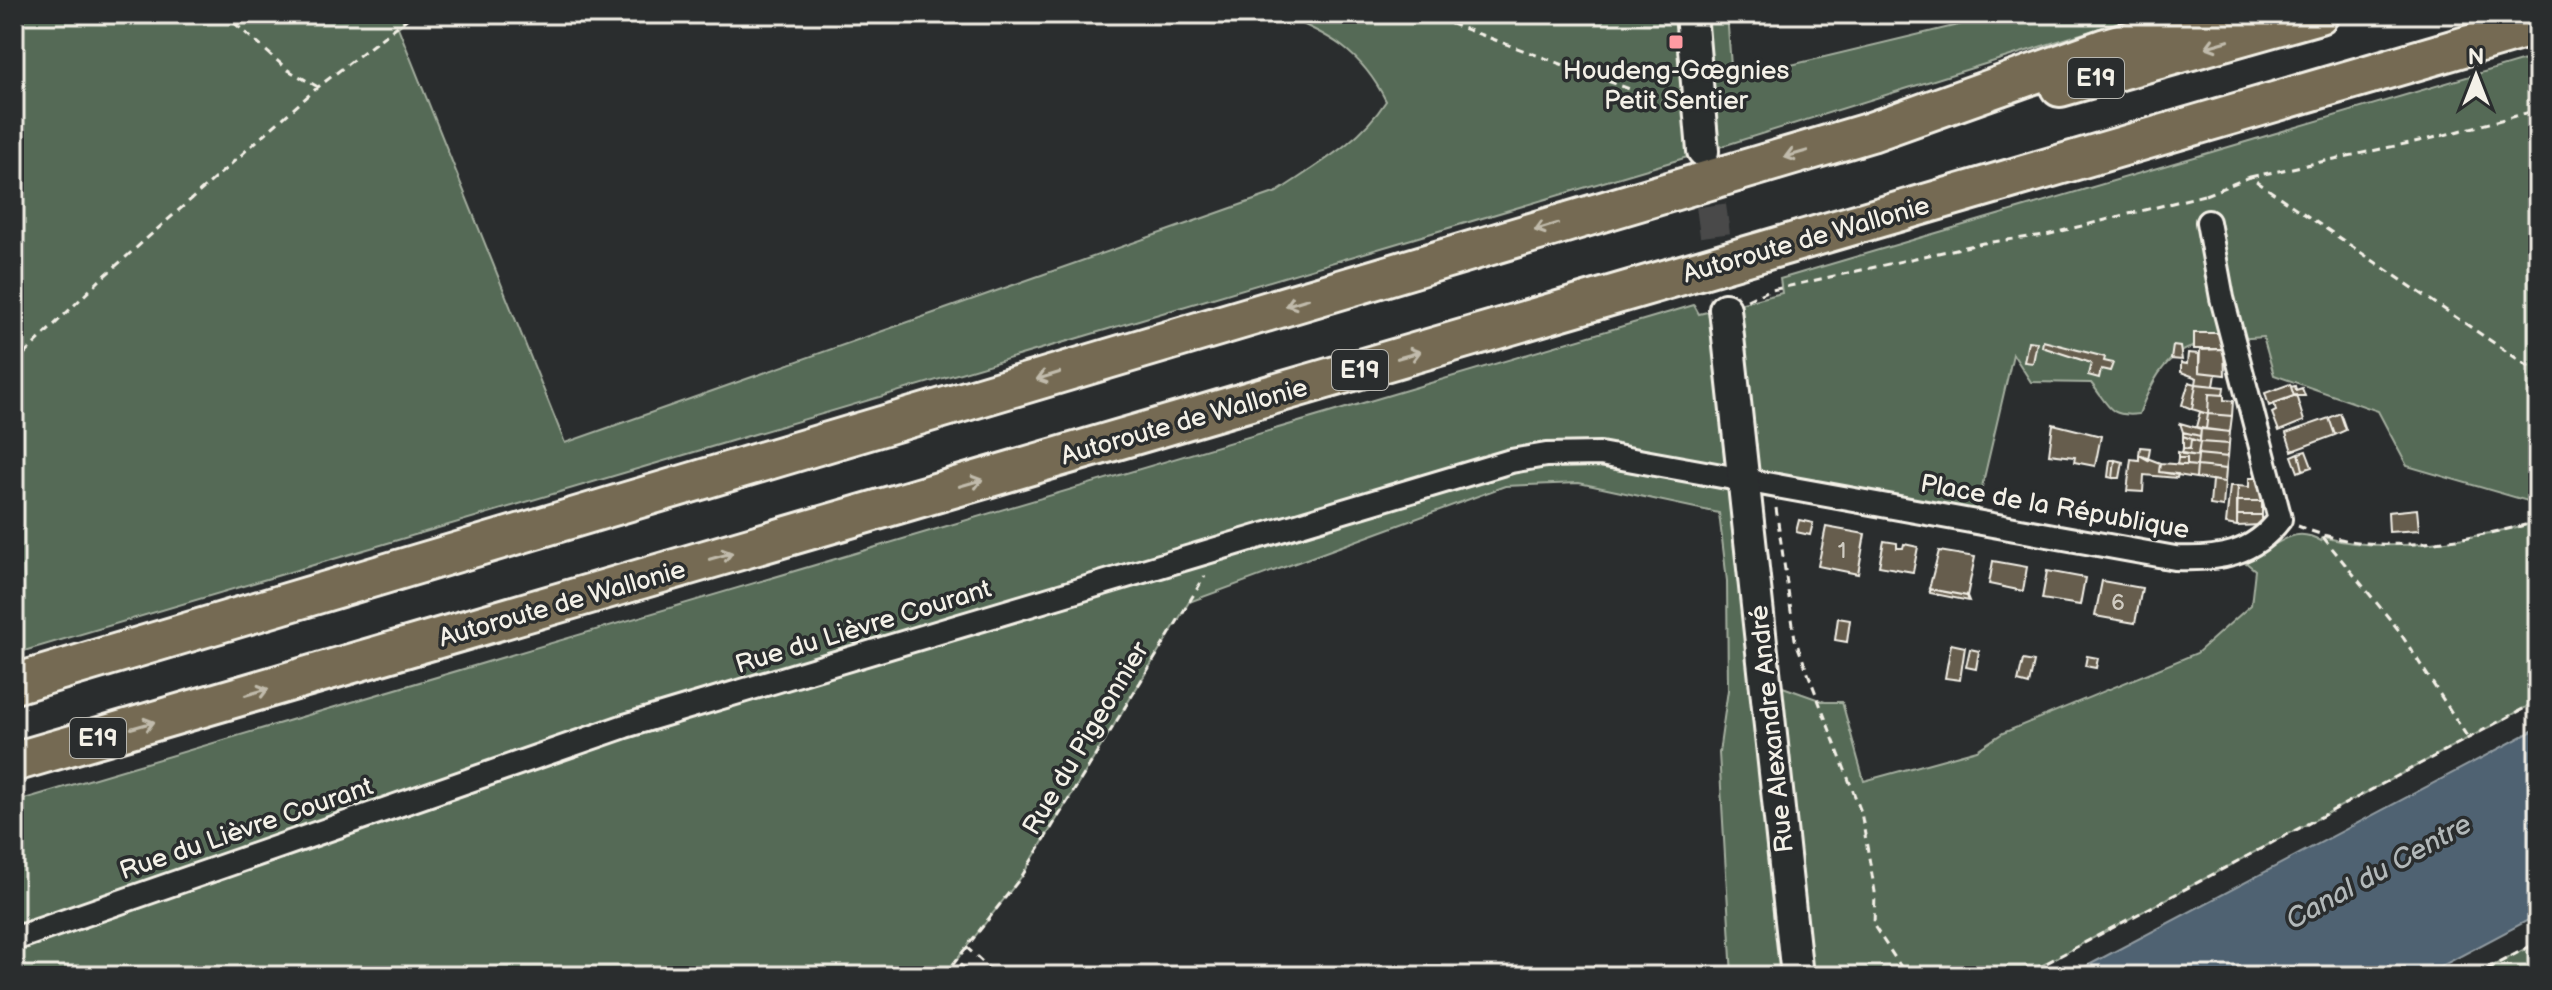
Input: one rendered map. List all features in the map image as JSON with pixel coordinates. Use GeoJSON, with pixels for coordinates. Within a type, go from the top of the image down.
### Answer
{"type":"FeatureCollection","features":[{"type":"Feature","properties":{"kind":"highway"},"geometry":{"type":"LineString","coordinates":[[1871,132],[2106,48],[2222,14]]}},
{"type":"Feature","properties":{"kind":"highway","name":"E19"},"geometry":{"type":"LineString","coordinates":[[14,684],[1871,132],[2115,74],[2319,14]]}},
{"type":"Feature","properties":{"kind":"highway","name":"Autoroute de Wallonie"},"geometry":{"type":"LineString","coordinates":[[14,762],[2538,25]]}},
{"type":"Feature","properties":{"kind":"street"},"geometry":{"type":"LineString","coordinates":[[1691,14],[1703,151]]}},
{"type":"Feature","properties":{"kind":"street"},"geometry":{"type":"LineString","coordinates":[[2208,222],[2222,298],[2280,519]]}},
{"type":"Feature","properties":{"kind":"street","name":"Rue Alexandre André"},"geometry":{"type":"LineString","coordinates":[[1725,309],[1797,976]]}},
{"type":"Feature","properties":{"kind":"street","name":"Rue du Lièvre Courant"},"geometry":{"type":"LineString","coordinates":[[14,939],[625,726],[1496,465],[1546,455],[1600,454],[1744,482]]}},
{"type":"Feature","properties":{"kind":"street","name":"Place de la République"},"geometry":{"type":"LineString","coordinates":[[1744,482],[2175,558],[2209,559],[2234,553],[2266,537],[2280,519]]}},
{"type":"Feature","properties":{"kind":"path"},"geometry":{"type":"LineString","coordinates":[[224,14],[288,70],[318,87]]}},
{"type":"Feature","properties":{"kind":"path"},"geometry":{"type":"LineString","coordinates":[[14,364],[101,279],[318,87],[413,14]]}},
{"type":"Feature","properties":{"kind":"path"},"geometry":{"type":"LineString","coordinates":[[1424,14],[1699,114]]}},
{"type":"Feature","properties":{"kind":"path"},"geometry":{"type":"LineString","coordinates":[[1725,309],[1767,291],[1983,243],[2046,235],[2204,195],[2250,177],[2433,138],[2538,110]]}},
{"type":"Feature","properties":{"kind":"path"},"geometry":{"type":"LineString","coordinates":[[2250,177],[2538,373]]}},
{"type":"Feature","properties":{"kind":"path"},"geometry":{"type":"LineString","coordinates":[[2204,195],[2208,222]]}},
{"type":"Feature","properties":{"kind":"path"},"geometry":{"type":"LineString","coordinates":[[1775,487],[1777,526],[1795,639],[1861,812],[1875,892],[1874,926],[1907,976]]}},
{"type":"Feature","properties":{"kind":"path"},"geometry":{"type":"LineString","coordinates":[[2280,519],[2323,537],[2370,546],[2402,545],[2538,522]]}},
{"type":"Feature","properties":{"kind":"path"},"geometry":{"type":"LineString","coordinates":[[2323,537],[2397,628],[2468,739]]}},
{"type":"Feature","properties":{"kind":"path","name":"Rue du Pigeonnier"},"geometry":{"type":"LineString","coordinates":[[944,976],[1022,876],[1221,549]]}},
{"type":"Feature","properties":{"kind":"path"},"geometry":{"type":"LineString","coordinates":[[2022,976],[2538,701]]}},
{"type":"Feature","properties":{"kind":"path"},"geometry":{"type":"LineString","coordinates":[[2474,976],[2538,942]]}},
{"type":"Feature","properties":{"kind":"path"},"geometry":{"type":"LineString","coordinates":[[966,947],[998,976]]}},
{"type":"Feature","properties":{"kind":"green space"},"geometry":{"type":"Polygon","coordinates":[[[14,14],[413,14],[398,27],[565,443],[1277,192],[1351,141],[1386,101],[1366,69],[1342,46],[1279,14],[1727,14],[1732,79],[2004,14],[2145,14],[1681,159],[14,654],[14,14]]]}},
{"type":"Feature","properties":{"kind":"green space"},"geometry":{"type":"Polygon","coordinates":[[[2538,56],[2538,504],[2407,466],[2378,411],[2274,375],[2263,337],[2200,344],[2185,350],[2160,372],[2139,414],[2129,415],[2110,408],[2091,383],[2031,382],[2013,354],[1974,521],[1744,482],[1766,681],[1825,702],[1842,702],[1864,781],[1977,750],[2003,733],[2197,653],[2251,605],[2255,570],[2234,553],[2266,537],[2270,547],[2289,537],[2301,535],[2321,541],[2323,537],[2350,543],[2404,545],[2458,539],[2538,522],[2538,701],[2022,976],[1732,976],[1719,753],[1728,690],[1727,581],[1719,513],[1579,483],[1505,486],[1189,602],[1022,876],[944,976],[14,976],[14,802],[1694,305],[1699,314],[1782,293],[1780,279],[2538,56]]]}},
{"type":"Feature","properties":{"kind":"green space"},"geometry":{"type":"Polygon","coordinates":[[[2538,942],[2538,976],[2474,976],[2538,942]]]}},
{"type":"Feature","properties":{"kind":"water","name":"Canal du Centre"},"geometry":{"type":"Polygon","coordinates":[[[2538,728],[2538,915],[2423,976],[2068,976],[2538,728]]]}},
{"type":"Feature","properties":{"kind":"building"},"geometry":{"type":"Polygon","coordinates":[[[2194,333],[2224,333],[2224,349],[2194,349],[2194,333]]]}},
{"type":"Feature","properties":{"kind":"building"},"geometry":{"type":"Polygon","coordinates":[[[2028,341],[2037,342],[2033,363],[2024,362],[2028,341]]]}},
{"type":"Feature","properties":{"kind":"building"},"geometry":{"type":"Polygon","coordinates":[[[2043,341],[2105,357],[2104,361],[2113,363],[2110,371],[2101,369],[2099,378],[2088,375],[2091,363],[2042,347],[2043,341]]]}},
{"type":"Feature","properties":{"kind":"building"},"geometry":{"type":"Polygon","coordinates":[[[2173,346],[2180,347],[2182,360],[2171,359],[2173,346]]]}},
{"type":"Feature","properties":{"kind":"building"},"geometry":{"type":"Polygon","coordinates":[[[2224,349],[2225,375],[2199,372],[2200,350],[2224,349]]]}},
{"type":"Feature","properties":{"kind":"building"},"geometry":{"type":"Polygon","coordinates":[[[2188,353],[2199,354],[2199,372],[2216,374],[2214,386],[2196,384],[2197,378],[2181,372],[2181,363],[2187,364],[2188,353]]]}},
{"type":"Feature","properties":{"kind":"building"},"geometry":{"type":"Polygon","coordinates":[[[2189,382],[2196,384],[2192,409],[2182,405],[2189,382]]]}},
{"type":"Feature","properties":{"kind":"building"},"geometry":{"type":"Polygon","coordinates":[[[2196,384],[2224,387],[2223,395],[2209,394],[2208,414],[2192,409],[2196,384]]]}},
{"type":"Feature","properties":{"kind":"building"},"geometry":{"type":"Polygon","coordinates":[[[2290,384],[2294,396],[2269,406],[2265,393],[2290,384]]]}},
{"type":"Feature","properties":{"kind":"building"},"geometry":{"type":"Polygon","coordinates":[[[2295,386],[2296,390],[2302,388],[2305,396],[2294,396],[2291,387],[2295,386]]]}},
{"type":"Feature","properties":{"kind":"building"},"geometry":{"type":"Polygon","coordinates":[[[2209,394],[2224,395],[2224,400],[2233,401],[2232,416],[2208,414],[2209,394]]]}},
{"type":"Feature","properties":{"kind":"building"},"geometry":{"type":"Polygon","coordinates":[[[2296,395],[2304,421],[2279,431],[2272,413],[2276,411],[2274,403],[2296,395]]]}},
{"type":"Feature","properties":{"kind":"building"},"geometry":{"type":"Polygon","coordinates":[[[2200,412],[2208,414],[2206,429],[2196,427],[2200,412]]]}},
{"type":"Feature","properties":{"kind":"building"},"geometry":{"type":"Polygon","coordinates":[[[2340,413],[2346,430],[2335,435],[2329,418],[2340,413]]]}},
{"type":"Feature","properties":{"kind":"building"},"geometry":{"type":"Polygon","coordinates":[[[2208,414],[2232,416],[2230,432],[2206,429],[2208,414]]]}},
{"type":"Feature","properties":{"kind":"building"},"geometry":{"type":"Polygon","coordinates":[[[2329,418],[2335,435],[2292,451],[2286,433],[2329,418]]]}},
{"type":"Feature","properties":{"kind":"building"},"geometry":{"type":"Polygon","coordinates":[[[2180,423],[2201,429],[2200,436],[2183,432],[2180,423]]]}},
{"type":"Feature","properties":{"kind":"building"},"geometry":{"type":"Polygon","coordinates":[[[2053,424],[2101,436],[2095,466],[2074,462],[2075,457],[2049,454],[2053,424]]]}},
{"type":"Feature","properties":{"kind":"building"},"geometry":{"type":"Polygon","coordinates":[[[2201,429],[2230,432],[2229,444],[2200,442],[2201,429]]]}},
{"type":"Feature","properties":{"kind":"building"},"geometry":{"type":"Polygon","coordinates":[[[2183,432],[2200,436],[2200,442],[2183,436],[2183,432]]]}},
{"type":"Feature","properties":{"kind":"building"},"geometry":{"type":"Polygon","coordinates":[[[2183,436],[2191,439],[2190,449],[2183,448],[2183,436]]]}},
{"type":"Feature","properties":{"kind":"building"},"geometry":{"type":"Polygon","coordinates":[[[2191,439],[2200,442],[2198,456],[2182,454],[2183,448],[2190,449],[2191,439]]]}},
{"type":"Feature","properties":{"kind":"building"},"geometry":{"type":"Polygon","coordinates":[[[2200,442],[2229,444],[2228,457],[2198,454],[2200,442]]]}},
{"type":"Feature","properties":{"kind":"building"},"geometry":{"type":"Polygon","coordinates":[[[2140,447],[2150,448],[2148,460],[2139,455],[2140,447]]]}},
{"type":"Feature","properties":{"kind":"building"},"geometry":{"type":"Polygon","coordinates":[[[2306,451],[2312,467],[2303,470],[2299,453],[2306,451]]]}},
{"type":"Feature","properties":{"kind":"building"},"geometry":{"type":"Polygon","coordinates":[[[2178,452],[2198,456],[2197,466],[2187,465],[2187,458],[2178,458],[2178,452]]]}},
{"type":"Feature","properties":{"kind":"building"},"geometry":{"type":"Polygon","coordinates":[[[2299,453],[2303,470],[2298,472],[2292,456],[2299,453]]]}},
{"type":"Feature","properties":{"kind":"building"},"geometry":{"type":"Polygon","coordinates":[[[2198,454],[2228,457],[2226,469],[2197,466],[2198,454]]]}},
{"type":"Feature","properties":{"kind":"building"},"geometry":{"type":"Polygon","coordinates":[[[2139,455],[2160,463],[2159,472],[2178,474],[2177,478],[2144,475],[2143,492],[2127,491],[2131,459],[2139,460],[2139,455]]]}},
{"type":"Feature","properties":{"kind":"building"},"geometry":{"type":"Polygon","coordinates":[[[2178,458],[2187,458],[2187,465],[2177,465],[2178,458]]]}},
{"type":"Feature","properties":{"kind":"building"},"geometry":{"type":"Polygon","coordinates":[[[2110,460],[2115,460],[2113,478],[2108,477],[2110,460]]]}},
{"type":"Feature","properties":{"kind":"building"},"geometry":{"type":"Polygon","coordinates":[[[2115,460],[2123,462],[2120,478],[2113,478],[2115,460]]]}},
{"type":"Feature","properties":{"kind":"building"},"geometry":{"type":"Polygon","coordinates":[[[2160,463],[2197,466],[2196,478],[2159,472],[2160,463]]]}},
{"type":"Feature","properties":{"kind":"building"},"geometry":{"type":"Polygon","coordinates":[[[2197,466],[2226,469],[2225,482],[2196,478],[2197,466]]]}},
{"type":"Feature","properties":{"kind":"building"},"geometry":{"type":"Polygon","coordinates":[[[2249,478],[2260,478],[2262,501],[2237,501],[2238,486],[2249,487],[2249,478]]]}},
{"type":"Feature","properties":{"kind":"building"},"geometry":{"type":"Polygon","coordinates":[[[2212,480],[2225,482],[2223,507],[2210,505],[2212,480]]]}},
{"type":"Feature","properties":{"kind":"building"},"geometry":{"type":"Polygon","coordinates":[[[2230,486],[2238,486],[2237,526],[2226,524],[2230,486]]]}},
{"type":"Feature","properties":{"kind":"building"},"geometry":{"type":"Polygon","coordinates":[[[2237,501],[2262,501],[2262,515],[2237,515],[2237,501]]]}},
{"type":"Feature","properties":{"kind":"building"},"geometry":{"type":"Polygon","coordinates":[[[2417,509],[2419,530],[2389,532],[2388,512],[2417,509]]]}},
{"type":"Feature","properties":{"kind":"building"},"geometry":{"type":"Polygon","coordinates":[[[2237,515],[2262,515],[2262,525],[2237,526],[2237,515]]]}},
{"type":"Feature","properties":{"kind":"building"},"geometry":{"type":"Polygon","coordinates":[[[1799,520],[1813,523],[1810,535],[1796,532],[1799,520]]]}},
{"type":"Feature","properties":{"kind":"building"},"geometry":{"type":"Polygon","coordinates":[[[1826,527],[1865,534],[1858,574],[1818,566],[1826,527]]]}},
{"type":"Feature","properties":{"kind":"building"},"geometry":{"type":"Polygon","coordinates":[[[1884,541],[1897,543],[1897,548],[1903,548],[1904,544],[1918,547],[1913,572],[1879,566],[1884,541]]]}},
{"type":"Feature","properties":{"kind":"building"},"geometry":{"type":"Polygon","coordinates":[[[1939,551],[1975,557],[1967,596],[1929,589],[1939,551]]]}},
{"type":"Feature","properties":{"kind":"building"},"geometry":{"type":"Polygon","coordinates":[[[1993,561],[2027,567],[2023,591],[1989,584],[1993,561]]]}},
{"type":"Feature","properties":{"kind":"building"},"geometry":{"type":"Polygon","coordinates":[[[2047,571],[2085,578],[2080,605],[2042,599],[2047,571]]]}},
{"type":"Feature","properties":{"kind":"building"},"geometry":{"type":"Polygon","coordinates":[[[2102,581],[2142,588],[2135,623],[2095,616],[2102,581]]]}},
{"type":"Feature","properties":{"kind":"building"},"geometry":{"type":"Polygon","coordinates":[[[1929,589],[1967,596],[1969,601],[1930,593],[1929,589]]]}},
{"type":"Feature","properties":{"kind":"building"},"geometry":{"type":"Polygon","coordinates":[[[1838,618],[1850,620],[1847,642],[1835,640],[1838,618]]]}},
{"type":"Feature","properties":{"kind":"building"},"geometry":{"type":"Polygon","coordinates":[[[1951,644],[1965,647],[1960,680],[1945,678],[1951,644]]]}},
{"type":"Feature","properties":{"kind":"building"},"geometry":{"type":"Polygon","coordinates":[[[1970,649],[1979,651],[1976,669],[1966,667],[1970,649]]]}},
{"type":"Feature","properties":{"kind":"building"},"geometry":{"type":"Polygon","coordinates":[[[2087,656],[2098,658],[2096,668],[2085,666],[2087,656]]]}},
{"type":"Feature","properties":{"kind":"building"},"geometry":{"type":"Polygon","coordinates":[[[2023,660],[2034,662],[2029,685],[2018,682],[2023,660]]]}},
{"type":"Feature","properties":{"kind":"building"},"geometry":{"type":"Polygon","coordinates":[[[961,965],[974,976],[952,976],[961,965]]]}},
{"type":"Feature","properties":{"kind":"tunnel"},"geometry":{"type":"LineString","coordinates":[[1705,161],[1725,309]]}},
{"type":"Feature","properties":{"kind":"place","name":"Houdeng-Gœgnies Petit Sentier"},"geometry":{"type":"Point","coordinates":[1676,42]}}]}
